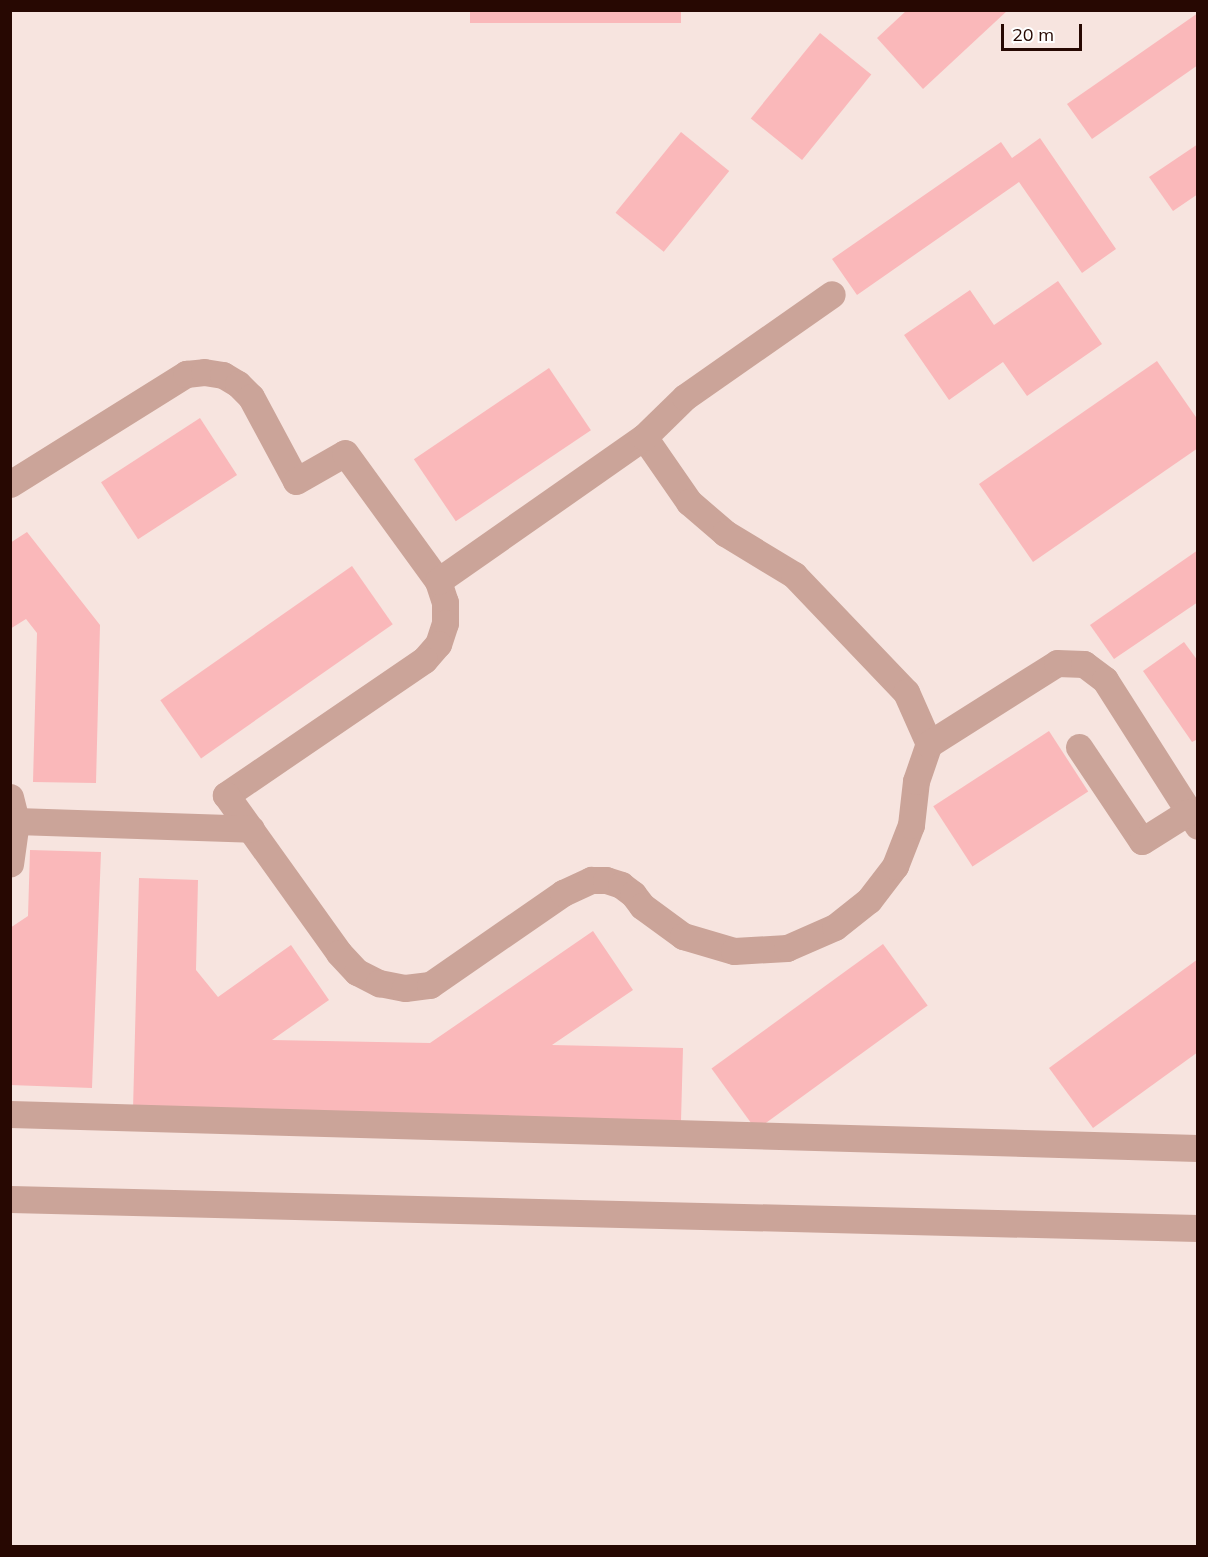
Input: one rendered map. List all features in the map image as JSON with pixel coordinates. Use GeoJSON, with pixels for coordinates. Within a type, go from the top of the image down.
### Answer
{"type":"FeatureCollection","features":[{"type":"Feature","properties":{"kind":"street"},"geometry":{"type":"LineString","coordinates":[[438,581],[644,437],[685,397],[832,294]]}},
{"type":"Feature","properties":{"kind":"street"},"geometry":{"type":"LineString","coordinates":[[10,484],[186,375],[204,372],[223,375],[238,384],[251,397],[296,481],[345,453],[438,581],[445,602],[445,623],[438,644],[424,660],[226,795],[339,953],[357,972],[380,983],[405,988],[430,985],[563,893],[591,880],[606,880],[621,885],[633,894],[642,906],[683,936],[734,951],[787,948],[835,927],[869,900],[895,866],[911,825],[916,782],[929,744],[1035,677],[1045,668],[1071,661],[1084,664],[1105,680],[1193,819],[1142,841],[1079,747]]}},
{"type":"Feature","properties":{"kind":"street"},"geometry":{"type":"LineString","coordinates":[[644,437],[689,501],[725,533],[794,575],[906,692],[929,744]]}},
{"type":"Feature","properties":{"kind":"street"},"geometry":{"type":"LineString","coordinates":[[10,864],[13,809],[251,829]]}},
{"type":"Feature","properties":{"kind":"street"},"geometry":{"type":"LineString","coordinates":[[10,1114],[1197,1148]]}},
{"type":"Feature","properties":{"kind":"street"},"geometry":{"type":"LineString","coordinates":[[10,1199],[1197,1228]]}},
{"type":"Feature","properties":{"kind":"building"},"geometry":{"type":"Polygon","coordinates":[[[470,10],[681,10],[681,23],[470,23],[470,10]]]}},
{"type":"Feature","properties":{"kind":"building"},"geometry":{"type":"Polygon","coordinates":[[[907,10],[1008,10],[923,89],[877,38],[907,10]]]}},
{"type":"Feature","properties":{"kind":"building"},"geometry":{"type":"Polygon","coordinates":[[[1198,13],[1198,65],[1092,139],[1067,104],[1198,13]]]}},
{"type":"Feature","properties":{"kind":"building"},"geometry":{"type":"Polygon","coordinates":[[[820,33],[871,75],[802,160],[751,118],[820,33]]]}},
{"type":"Feature","properties":{"kind":"building"},"geometry":{"type":"Polygon","coordinates":[[[681,132],[729,171],[664,252],[616,213],[681,132]]]}},
{"type":"Feature","properties":{"kind":"building"},"geometry":{"type":"Polygon","coordinates":[[[1040,138],[1116,249],[1082,273],[1019,182],[857,295],[832,259],[1001,142],[1012,158],[1040,138]]]}},
{"type":"Feature","properties":{"kind":"building"},"geometry":{"type":"Polygon","coordinates":[[[1198,144],[1198,194],[1173,211],[1149,177],[1198,144]]]}},
{"type":"Feature","properties":{"kind":"building"},"geometry":{"type":"Polygon","coordinates":[[[1058,281],[1102,344],[1027,396],[1003,362],[949,400],[904,335],[970,290],[994,325],[1058,281]]]}},
{"type":"Feature","properties":{"kind":"building"},"geometry":{"type":"Polygon","coordinates":[[[1157,361],[1198,420],[1198,448],[1033,562],[979,484],[1157,361]]]}},
{"type":"Feature","properties":{"kind":"building"},"geometry":{"type":"Polygon","coordinates":[[[549,368],[591,430],[456,521],[414,459],[549,368]]]}},
{"type":"Feature","properties":{"kind":"building"},"geometry":{"type":"Polygon","coordinates":[[[200,418],[237,475],[138,539],[101,482],[200,418]]]}},
{"type":"Feature","properties":{"kind":"building"},"geometry":{"type":"Polygon","coordinates":[[[27,532],[100,625],[96,783],[33,782],[37,633],[26,619],[10,629],[10,543],[27,532]]]}},
{"type":"Feature","properties":{"kind":"building"},"geometry":{"type":"Polygon","coordinates":[[[1198,550],[1198,602],[1114,659],[1090,625],[1198,550]]]}},
{"type":"Feature","properties":{"kind":"building"},"geometry":{"type":"Polygon","coordinates":[[[352,566],[393,624],[201,758],[160,700],[352,566]]]}},
{"type":"Feature","properties":{"kind":"building"},"geometry":{"type":"Polygon","coordinates":[[[1184,642],[1198,661],[1198,739],[1192,742],[1143,671],[1184,642]]]}},
{"type":"Feature","properties":{"kind":"building"},"geometry":{"type":"Polygon","coordinates":[[[1049,731],[1088,791],[972,867],[933,806],[1049,731]]]}},
{"type":"Feature","properties":{"kind":"building"},"geometry":{"type":"Polygon","coordinates":[[[30,850],[101,852],[92,1088],[10,1085],[10,928],[28,916],[30,850]]]}},
{"type":"Feature","properties":{"kind":"building"},"geometry":{"type":"Polygon","coordinates":[[[139,878],[198,880],[196,970],[218,997],[291,945],[329,1000],[272,1040],[430,1043],[593,931],[633,990],[552,1045],[683,1048],[681,1121],[133,1110],[139,878]]]}},
{"type":"Feature","properties":{"kind":"building"},"geometry":{"type":"Polygon","coordinates":[[[883,944],[928,1005],[756,1130],[711,1069],[883,944]]]}},
{"type":"Feature","properties":{"kind":"building"},"geometry":{"type":"Polygon","coordinates":[[[1198,959],[1198,1052],[1093,1128],[1049,1068],[1198,959]]]}}]}
